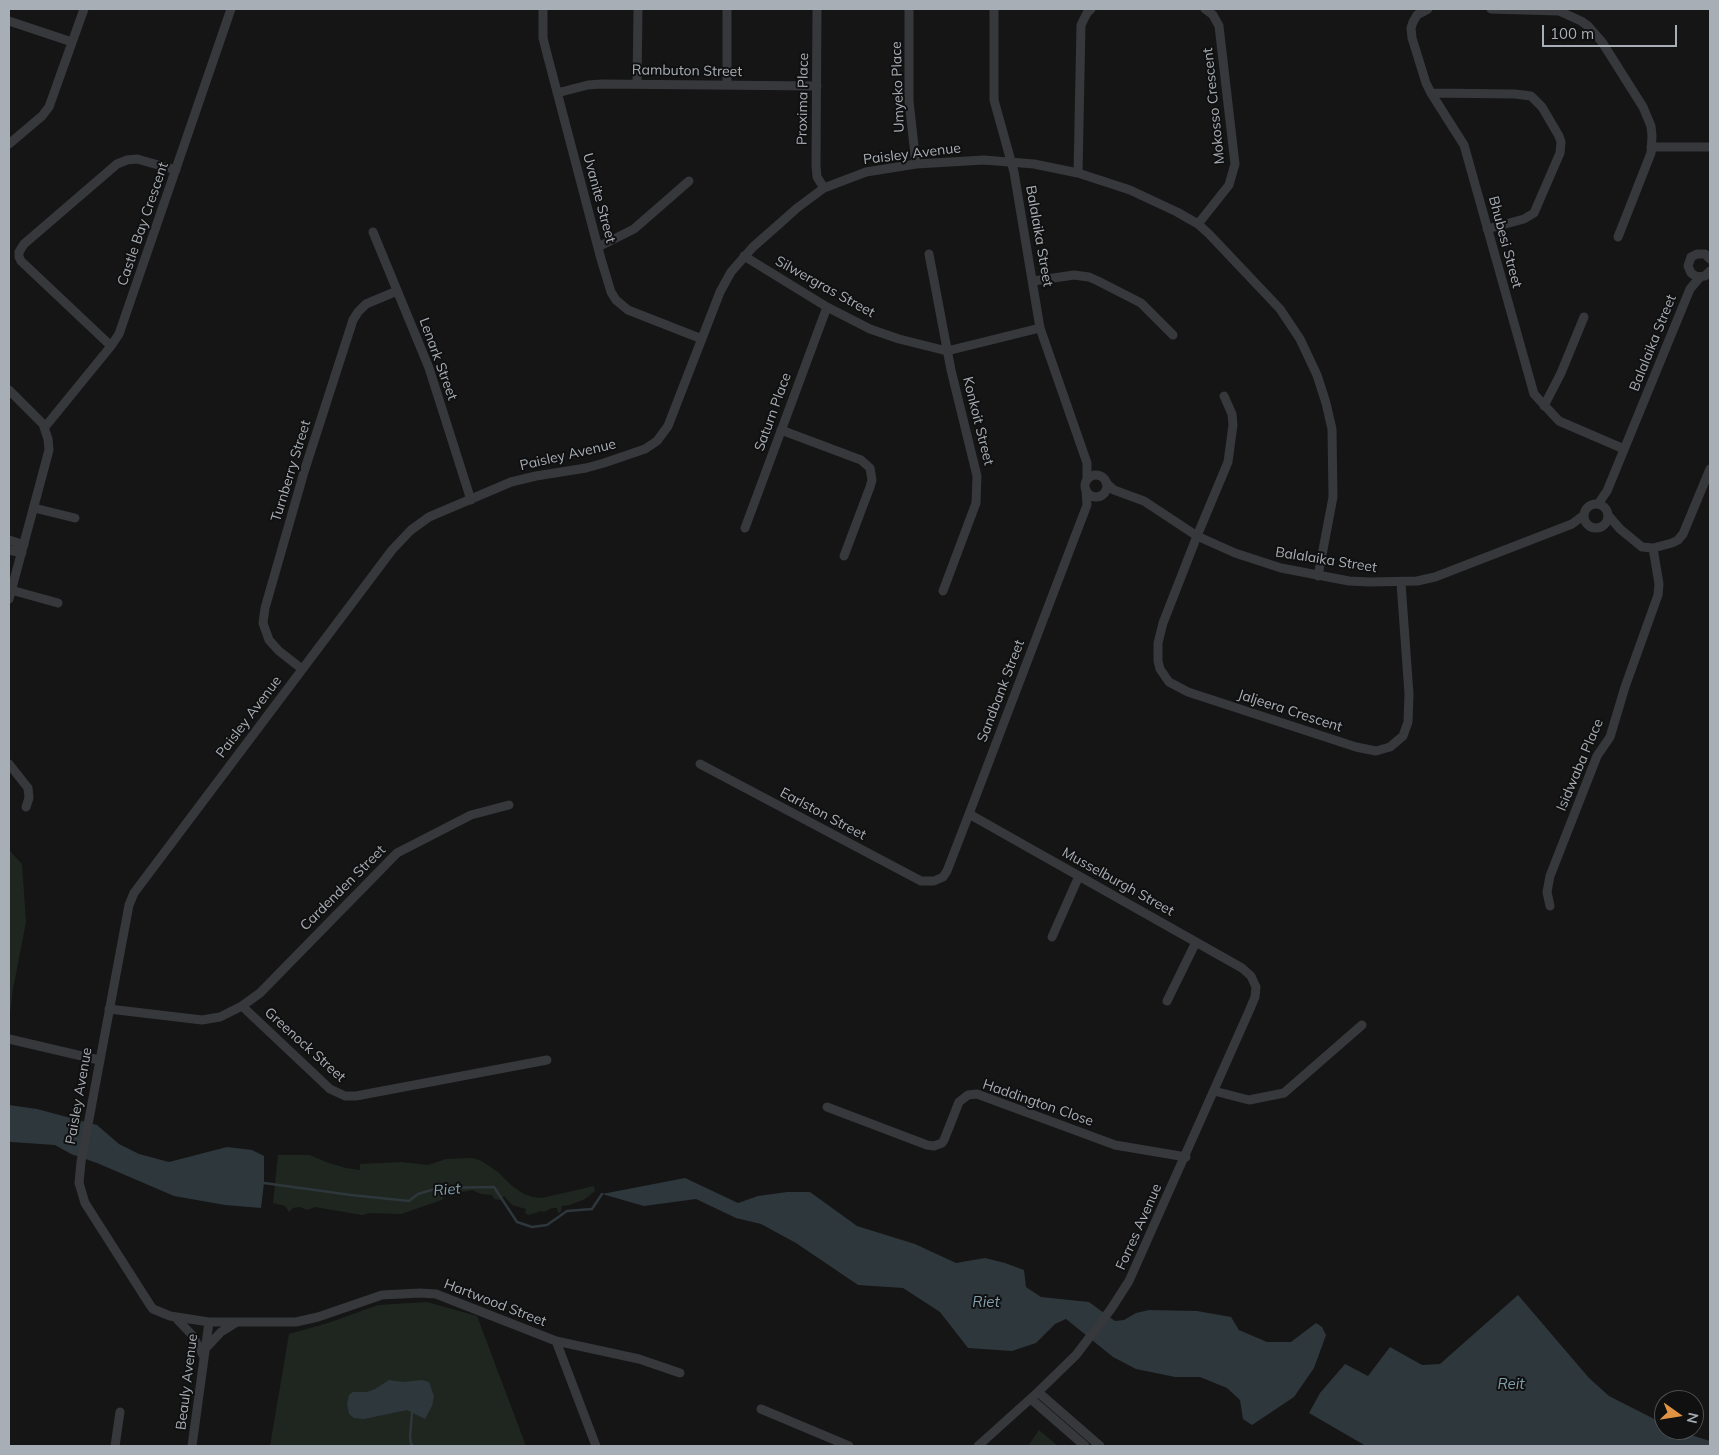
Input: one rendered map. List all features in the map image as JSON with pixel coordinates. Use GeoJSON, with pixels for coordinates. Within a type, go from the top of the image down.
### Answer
{"type":"FeatureCollection","features":[{"type":"Feature","properties":{"kind":"street"},"geometry":{"type":"LineString","coordinates":[[9,144],[42,116],[49,106],[84,9]]}},
{"type":"Feature","properties":{"kind":"street","name":"Castle Bay Crescent"},"geometry":{"type":"LineString","coordinates":[[45,427],[111,346],[120,331],[231,9]]}},
{"type":"Feature","properties":{"kind":"street","name":"Uvanite Street"},"geometry":{"type":"LineString","coordinates":[[543,9],[543,38],[611,292],[621,305],[628,310],[702,339]]}},
{"type":"Feature","properties":{"kind":"street"},"geometry":{"type":"LineString","coordinates":[[637,84],[638,9]]}},
{"type":"Feature","properties":{"kind":"street"},"geometry":{"type":"LineString","coordinates":[[727,9],[727,86]]}},
{"type":"Feature","properties":{"kind":"street","name":"Proxima Place"},"geometry":{"type":"LineString","coordinates":[[817,9],[816,172],[824,188]]}},
{"type":"Feature","properties":{"kind":"street","name":"Umyeko Place"},"geometry":{"type":"LineString","coordinates":[[910,9],[909,101],[916,164]]}},
{"type":"Feature","properties":{"kind":"street","name":"Balalaika Street"},"geometry":{"type":"LineString","coordinates":[[994,9],[994,100],[1014,172],[1040,328],[1087,463],[1087,480]]}},
{"type":"Feature","properties":{"kind":"street"},"geometry":{"type":"LineString","coordinates":[[1078,173],[1080,34],[1083,20],[1091,9]]}},
{"type":"Feature","properties":{"kind":"street","name":"Mokosso Crescent"},"geometry":{"type":"LineString","coordinates":[[1198,224],[1229,185],[1236,164],[1218,22],[1215,12],[1205,9]]}},
{"type":"Feature","properties":{"kind":"street","name":"Bhubesi Street"},"geometry":{"type":"LineString","coordinates":[[1428,9],[1417,15],[1410,32],[1426,83],[1464,145],[1534,394],[1559,421],[1624,449]]}},
{"type":"Feature","properties":{"kind":"street"},"geometry":{"type":"LineString","coordinates":[[1491,9],[1559,11],[1575,17],[1588,26],[1602,42],[1643,107],[1651,126],[1649,160],[1618,237]]}},
{"type":"Feature","properties":{"kind":"street"},"geometry":{"type":"LineString","coordinates":[[9,21],[72,42]]}},
{"type":"Feature","properties":{"kind":"street","name":"Rambuton Street"},"geometry":{"type":"LineString","coordinates":[[557,92],[594,84],[817,86]]}},
{"type":"Feature","properties":{"kind":"street"},"geometry":{"type":"LineString","coordinates":[[1431,93],[1516,94],[1530,96],[1542,107],[1559,136],[1561,142],[1560,153],[1534,213],[1524,219],[1487,229]]}},
{"type":"Feature","properties":{"kind":"street"},"geometry":{"type":"LineString","coordinates":[[1651,147],[1710,147]]}},
{"type":"Feature","properties":{"kind":"street"},"geometry":{"type":"LineString","coordinates":[[111,346],[21,261],[20,250],[24,244],[57,215],[121,162],[132,159],[142,160],[176,170]]}},
{"type":"Feature","properties":{"kind":"street","name":"Paisley Avenue"},"geometry":{"type":"LineString","coordinates":[[208,1322],[175,1317],[162,1313],[150,1305],[87,1208],[79,1183],[99,1060],[129,905],[134,893],[402,539],[429,517],[521,479],[586,468],[650,446],[662,436],[668,426],[720,292],[731,272],[744,256],[797,208],[824,188],[866,172],[916,164],[970,160],[1034,164],[1078,173],[1146,197],[1198,224],[1280,309],[1300,339],[1317,375],[1330,418],[1334,453],[1332,510],[1318,576]]}},
{"type":"Feature","properties":{"kind":"street"},"geometry":{"type":"LineString","coordinates":[[598,247],[634,229],[689,181]]}},
{"type":"Feature","properties":{"kind":"street","name":"Lenark Street"},"geometry":{"type":"LineString","coordinates":[[373,232],[430,373],[471,500]]}},
{"type":"Feature","properties":{"kind":"street","name":"Konkoit Street"},"geometry":{"type":"LineString","coordinates":[[929,254],[947,351],[973,457],[978,486],[973,511],[943,591]]}},
{"type":"Feature","properties":{"kind":"street"},"geometry":{"type":"LineString","coordinates":[[1710,259],[1702,254],[1693,256],[1688,264],[1690,273],[1695,276],[1700,277],[1710,272]]}},
{"type":"Feature","properties":{"kind":"street","name":"Silwergras Street"},"geometry":{"type":"LineString","coordinates":[[744,256],[827,307],[870,329],[898,339],[947,351],[1040,328]]}},
{"type":"Feature","properties":{"kind":"street","name":"Balalaika Street"},"geometry":{"type":"LineString","coordinates":[[1690,273],[1690,289]]}},
{"type":"Feature","properties":{"kind":"street"},"geometry":{"type":"LineString","coordinates":[[1033,281],[1074,275],[1089,277],[1141,303],[1173,334]]}},
{"type":"Feature","properties":{"kind":"street","name":"Balalaika Street"},"geometry":{"type":"LineString","coordinates":[[1603,509],[1607,491],[1690,289],[1700,277]]}},
{"type":"Feature","properties":{"kind":"street","name":"Turnberry Street"},"geometry":{"type":"LineString","coordinates":[[302,669],[279,651],[269,640],[263,622],[265,608],[304,472],[353,320],[358,312],[369,302],[397,291]]}},
{"type":"Feature","properties":{"kind":"street","name":"Saturn Place"},"geometry":{"type":"LineString","coordinates":[[745,528],[827,307]]}},
{"type":"Feature","properties":{"kind":"street"},"geometry":{"type":"LineString","coordinates":[[1544,406],[1561,373],[1584,316]]}},
{"type":"Feature","properties":{"kind":"street"},"geometry":{"type":"LineString","coordinates":[[9,390],[45,427],[49,450],[10,595],[58,603]]}},
{"type":"Feature","properties":{"kind":"street","name":"Jaljeera Crescent"},"geometry":{"type":"LineString","coordinates":[[1224,396],[1232,414],[1233,425],[1230,454],[1225,473],[1197,536],[1160,634],[1158,661],[1169,682],[1188,692],[1356,747],[1372,750],[1386,749],[1403,736],[1408,722],[1409,694],[1401,582]]}},
{"type":"Feature","properties":{"kind":"street"},"geometry":{"type":"LineString","coordinates":[[780,430],[861,460],[870,468],[872,480],[870,487],[844,556]]}},
{"type":"Feature","properties":{"kind":"street","name":"Balalaika Street"},"geometry":{"type":"LineString","coordinates":[[1087,463],[1099,476]]}},
{"type":"Feature","properties":{"kind":"street"},"geometry":{"type":"LineString","coordinates":[[1620,529],[1603,525],[1596,528],[1589,526],[1584,520],[1588,507],[1603,509],[1620,529],[1642,547],[1653,548],[1672,543],[1681,538],[1710,469]]}},
{"type":"Feature","properties":{"kind":"street"},"geometry":{"type":"LineString","coordinates":[[1086,505],[1101,494],[1106,488],[1106,483],[1099,476],[1093,476],[1087,480],[1086,485],[1086,490],[1091,495],[1101,494],[1114,490]]}},
{"type":"Feature","properties":{"kind":"street","name":"Balalaika Street"},"geometry":{"type":"LineString","coordinates":[[1106,483],[1114,490],[1144,501],[1197,536],[1267,564],[1318,576],[1362,582],[1416,581],[1435,577],[1572,524],[1584,516]]}},
{"type":"Feature","properties":{"kind":"street","name":"Sandbank Street"},"geometry":{"type":"LineString","coordinates":[[934,881],[943,877],[947,871],[1086,505],[1086,490]]}},
{"type":"Feature","properties":{"kind":"street"},"geometry":{"type":"LineString","coordinates":[[34,508],[75,518]]}},
{"type":"Feature","properties":{"kind":"street"},"geometry":{"type":"LineString","coordinates":[[1603,509],[1603,525]]}},
{"type":"Feature","properties":{"kind":"street","name":"Balalaika Street"},"geometry":{"type":"LineString","coordinates":[[1572,524],[1589,526]]}},
{"type":"Feature","properties":{"kind":"street"},"geometry":{"type":"LineString","coordinates":[[9,540],[23,549]]}},
{"type":"Feature","properties":{"kind":"street","name":"Isidwaba Place"},"geometry":{"type":"LineString","coordinates":[[1550,906],[1547,892],[1550,876],[1597,756],[1610,737],[1625,687],[1658,595],[1659,584],[1653,548]]}},
{"type":"Feature","properties":{"kind":"street"},"geometry":{"type":"LineString","coordinates":[[9,550],[23,549]]}},
{"type":"Feature","properties":{"kind":"street"},"geometry":{"type":"LineString","coordinates":[[9,764],[28,788],[26,807]]}},
{"type":"Feature","properties":{"kind":"street","name":"Earlston Street"},"geometry":{"type":"LineString","coordinates":[[700,764],[922,881],[934,881]]}},
{"type":"Feature","properties":{"kind":"street","name":"Cardenden Street"},"geometry":{"type":"LineString","coordinates":[[242,1006],[260,993],[397,853],[471,815],[509,805]]}},
{"type":"Feature","properties":{"kind":"street","name":"Musselburgh Street"},"geometry":{"type":"LineString","coordinates":[[969,814],[1242,968],[1251,976]]}},
{"type":"Feature","properties":{"kind":"street"},"geometry":{"type":"LineString","coordinates":[[1052,937],[1080,876]]}},
{"type":"Feature","properties":{"kind":"street"},"geometry":{"type":"LineString","coordinates":[[1167,1001],[1196,942]]}},
{"type":"Feature","properties":{"kind":"street","name":"Forres Avenue"},"geometry":{"type":"LineString","coordinates":[[978,1446],[1031,1399],[1085,1345],[1129,1281],[1186,1157],[1255,998],[1256,987],[1251,976]]}},
{"type":"Feature","properties":{"kind":"street"},"geometry":{"type":"LineString","coordinates":[[109,1009],[207,1020],[220,1017],[242,1006]]}},
{"type":"Feature","properties":{"kind":"street","name":"Greenock Street"},"geometry":{"type":"LineString","coordinates":[[242,1006],[330,1089],[345,1096],[356,1096],[547,1060]]}},
{"type":"Feature","properties":{"kind":"street"},"geometry":{"type":"LineString","coordinates":[[1214,1091],[1249,1100],[1284,1092],[1362,1025]]}},
{"type":"Feature","properties":{"kind":"street"},"geometry":{"type":"LineString","coordinates":[[9,1039],[99,1060]]}},
{"type":"Feature","properties":{"kind":"street","name":"Haddington Close"},"geometry":{"type":"LineString","coordinates":[[827,1107],[934,1146],[942,1143],[944,1140],[959,1102],[968,1095],[977,1094],[1115,1145],[1186,1157]]}},
{"type":"Feature","properties":{"kind":"street","name":"Hartwood Street"},"geometry":{"type":"LineString","coordinates":[[208,1322],[296,1322],[312,1319],[382,1295],[436,1294],[556,1341],[639,1359],[680,1373]]}},
{"type":"Feature","properties":{"kind":"street"},"geometry":{"type":"LineString","coordinates":[[175,1317],[194,1336],[204,1354],[221,1332],[237,1322]]}},
{"type":"Feature","properties":{"kind":"street","name":"Beauly Avenue"},"geometry":{"type":"LineString","coordinates":[[192,1446],[208,1322]]}},
{"type":"Feature","properties":{"kind":"street"},"geometry":{"type":"LineString","coordinates":[[556,1341],[596,1446]]}},
{"type":"Feature","properties":{"kind":"street"},"geometry":{"type":"LineString","coordinates":[[1038,1392],[1100,1446]]}},
{"type":"Feature","properties":{"kind":"street"},"geometry":{"type":"LineString","coordinates":[[1031,1399],[1085,1446]]}},
{"type":"Feature","properties":{"kind":"street"},"geometry":{"type":"LineString","coordinates":[[761,1409],[849,1446]]}},
{"type":"Feature","properties":{"kind":"street"},"geometry":{"type":"LineString","coordinates":[[115,1446],[120,1412]]}},
{"type":"Feature","properties":{"kind":"shaded area"},"geometry":{"type":"Polygon","coordinates":[[[9,850],[22,864],[26,922],[9,1021],[9,850]]]}},
{"type":"Feature","properties":{"kind":"shaded area"},"geometry":{"type":"Polygon","coordinates":[[[278,1155],[310,1155],[346,1168],[360,1170],[360,1164],[401,1162],[428,1165],[446,1159],[472,1158],[480,1160],[498,1172],[511,1185],[524,1194],[533,1197],[542,1198],[594,1186],[595,1191],[585,1199],[562,1206],[561,1212],[558,1213],[557,1208],[552,1208],[529,1215],[525,1213],[526,1209],[512,1205],[504,1196],[500,1200],[494,1199],[492,1195],[481,1194],[472,1190],[444,1196],[442,1200],[401,1214],[370,1213],[362,1215],[315,1207],[307,1210],[300,1207],[293,1208],[289,1212],[285,1206],[273,1203],[278,1155]]]}},
{"type":"Feature","properties":{"kind":"shaded area"},"geometry":{"type":"Polygon","coordinates":[[[427,1302],[477,1316],[526,1446],[270,1446],[289,1334],[328,1323],[378,1305],[427,1302]]]}},
{"type":"Feature","properties":{"kind":"shaded area"},"geometry":{"type":"Polygon","coordinates":[[[1039,1430],[1058,1446],[1028,1446],[1039,1430]]]}},
{"type":"Feature","properties":{"kind":"water"},"geometry":{"type":"Polygon","coordinates":[[[9,1105],[37,1109],[97,1125],[119,1144],[139,1154],[169,1162],[227,1147],[252,1150],[264,1156],[264,1183],[261,1208],[225,1205],[174,1196],[71,1154],[55,1145],[11,1142],[9,1141],[9,1105]]]}},
{"type":"Feature","properties":{"kind":"water","name":"Riet"},"geometry":{"type":"Polygon","coordinates":[[[685,1178],[738,1203],[758,1196],[787,1192],[810,1192],[857,1226],[915,1244],[956,1263],[985,1258],[1005,1263],[1024,1270],[1026,1287],[1041,1297],[1089,1302],[1115,1321],[1124,1320],[1136,1313],[1149,1310],[1197,1311],[1231,1317],[1239,1330],[1267,1342],[1291,1342],[1316,1323],[1322,1327],[1326,1335],[1314,1368],[1294,1397],[1252,1425],[1243,1419],[1240,1400],[1227,1388],[1200,1377],[1175,1377],[1136,1369],[1113,1357],[1066,1319],[1055,1324],[1036,1343],[1012,1351],[968,1348],[940,1312],[903,1288],[858,1285],[796,1243],[761,1224],[736,1218],[696,1199],[644,1206],[602,1194],[685,1178]]]}},
{"type":"Feature","properties":{"kind":"water","name":"Reit"},"geometry":{"type":"Polygon","coordinates":[[[1518,1295],[1589,1378],[1609,1396],[1654,1419],[1654,1440],[1704,1439],[1710,1441],[1710,1446],[1366,1446],[1309,1413],[1320,1393],[1345,1364],[1368,1376],[1390,1347],[1422,1365],[1440,1364],[1518,1295]]]}},
{"type":"Feature","properties":{"kind":"water"},"geometry":{"type":"Polygon","coordinates":[[[389,1380],[403,1382],[422,1380],[429,1382],[434,1396],[432,1406],[425,1419],[407,1410],[364,1419],[354,1418],[349,1414],[347,1404],[349,1395],[353,1392],[367,1392],[375,1389],[389,1380]]]}},
{"type":"Feature","properties":{"kind":"waterway","name":"Riet"},"geometry":{"type":"LineString","coordinates":[[264,1183],[409,1201],[418,1194],[438,1188],[494,1187],[517,1222],[532,1227],[547,1225],[567,1211],[592,1209],[602,1194]]}},
{"type":"Feature","properties":{"kind":"waterway"},"geometry":{"type":"LineString","coordinates":[[412,1413],[410,1436],[413,1446]]}}]}
